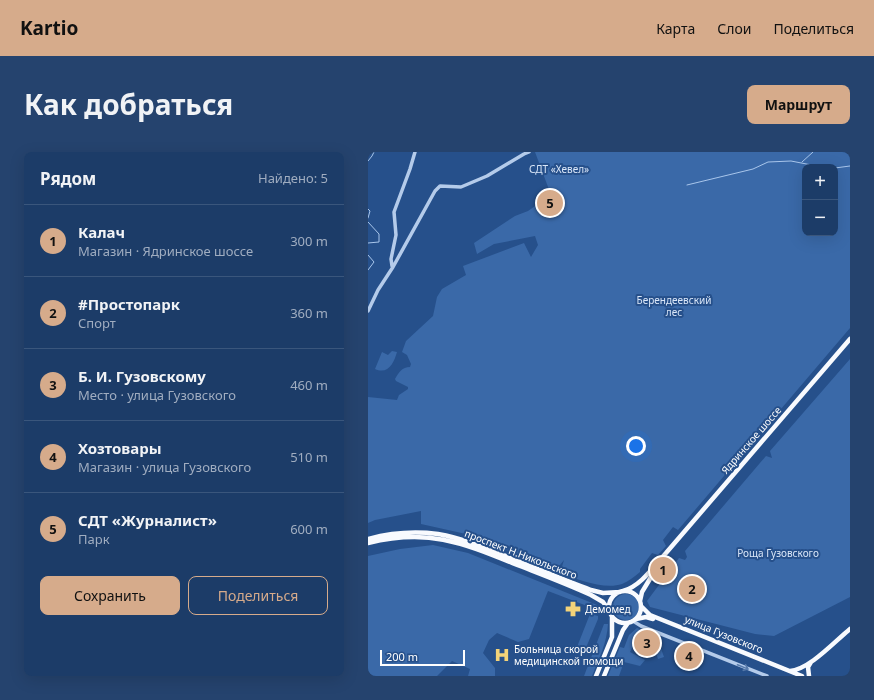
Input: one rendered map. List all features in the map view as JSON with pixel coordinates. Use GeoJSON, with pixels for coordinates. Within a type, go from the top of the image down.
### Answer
{"type":"FeatureCollection","features":[{"type":"Feature","properties":{"kind":"main road","name":"Ядринское шоссе"},"geometry":{"type":"LineString","coordinates":[[622,592],[640,581],[666,553],[850,339]]}},
{"type":"Feature","properties":{"kind":"main road","name":"проспект Н.Никольского"},"geometry":{"type":"LineString","coordinates":[[368,539],[385,535],[410,533],[448,536],[496,552],[591,590],[609,594],[622,592]]}},
{"type":"Feature","properties":{"kind":"main road","name":"проспект Н.Никольского"},"geometry":{"type":"LineString","coordinates":[[368,543],[403,537],[439,538],[457,542],[591,595],[603,602],[609,610]]}},
{"type":"Feature","properties":{"kind":"main road","name":"Ядринское шоссе"},"geometry":{"type":"LineString","coordinates":[[640,601],[642,592],[666,553]]}},
{"type":"Feature","properties":{"kind":"main road"},"geometry":{"type":"LineString","coordinates":[[604,676],[622,630],[640,614],[640,601],[632,592],[622,592],[612,599],[609,604],[609,610],[618,622],[632,621]]}},
{"type":"Feature","properties":{"kind":"main road","name":"улица Гузовского"},"geometry":{"type":"LineString","coordinates":[[641,606],[650,615],[784,670]]}},
{"type":"Feature","properties":{"kind":"main road"},"geometry":{"type":"LineString","coordinates":[[596,676],[612,637],[612,616]]}},
{"type":"Feature","properties":{"kind":"main road","name":"улица Гузовского"},"geometry":{"type":"LineString","coordinates":[[632,621],[643,617],[649,617],[799,676]]}},
{"type":"Feature","properties":{"kind":"main road"},"geometry":{"type":"LineString","coordinates":[[821,651],[850,625]]}},
{"type":"Feature","properties":{"kind":"main road"},"geometry":{"type":"LineString","coordinates":[[784,670],[794,668],[806,662],[850,629]]}},
{"type":"Feature","properties":{"kind":"main road"},"geometry":{"type":"LineString","coordinates":[[809,676],[808,667],[816,655]]}},
{"type":"Feature","properties":{"kind":"main road"},"geometry":{"type":"LineString","coordinates":[[790,671],[802,667],[813,660]]}},
{"type":"Feature","properties":{"kind":"main road"},"geometry":{"type":"LineString","coordinates":[[784,670],[790,671],[799,676],[802,667],[806,662]]}},
{"type":"Feature","properties":{"kind":"street"},"geometry":{"type":"LineString","coordinates":[[392,267],[391,259],[396,236],[394,212],[415,152]]}},
{"type":"Feature","properties":{"kind":"street"},"geometry":{"type":"LineString","coordinates":[[368,311],[378,290],[435,192],[440,186],[460,187],[488,176],[529,152]]}},
{"type":"Feature","properties":{"kind":"street"},"geometry":{"type":"LineString","coordinates":[[632,621],[641,626],[767,676]]}},
{"type":"Feature","properties":{"kind":"green space","name":"Берендеевский лес"},"geometry":{"type":"Polygon","coordinates":[[[535,152],[850,152],[850,328],[678,530],[673,527],[663,540],[666,546],[658,555],[652,553],[640,569],[640,572],[622,584],[607,586],[599,585],[574,578],[560,573],[564,560],[556,570],[466,534],[421,524],[421,511],[375,520],[368,523],[368,397],[397,400],[399,395],[408,389],[408,387],[395,379],[401,370],[410,367],[411,364],[407,355],[402,352],[406,341],[433,316],[437,297],[442,289],[466,275],[463,266],[524,243],[531,257],[538,245],[535,236],[494,244],[477,254],[474,243],[515,216],[528,211],[551,195],[535,152]]]}},
{"type":"Feature","properties":{"kind":"green space"},"geometry":{"type":"Polygon","coordinates":[[[392,351],[397,352],[390,367],[384,370],[375,369],[382,352],[388,355],[392,351]]]}},
{"type":"Feature","properties":{"kind":"green space","name":"Роща Гузовского"},"geometry":{"type":"Polygon","coordinates":[[[850,359],[850,597],[774,636],[755,634],[650,607],[647,601],[679,558],[685,560],[687,557],[685,551],[766,456],[772,458],[770,451],[850,359]]]}},
{"type":"Feature","properties":{"kind":"green space"},"geometry":{"type":"Polygon","coordinates":[[[433,545],[468,553],[597,605],[595,609],[548,591],[529,639],[518,642],[497,633],[489,640],[483,653],[495,668],[495,676],[468,676],[470,669],[452,661],[437,676],[368,676],[368,556],[400,549],[433,545]]]}},
{"type":"Feature","properties":{"kind":"green space"},"geometry":{"type":"Polygon","coordinates":[[[626,594],[635,598],[639,607],[635,616],[626,620],[617,616],[613,607],[617,598],[626,594]]]}},
{"type":"Feature","properties":{"kind":"green space"},"geometry":{"type":"Polygon","coordinates":[[[590,614],[598,616],[598,619],[585,650],[577,647],[590,614]]]}},
{"type":"Feature","properties":{"kind":"green space"},"geometry":{"type":"Polygon","coordinates":[[[604,624],[608,624],[600,657],[592,676],[584,676],[604,624]]]}},
{"type":"Feature","properties":{"kind":"green space"},"geometry":{"type":"Polygon","coordinates":[[[637,628],[661,637],[659,643],[664,657],[658,659],[652,642],[638,636],[630,652],[645,660],[640,666],[624,662],[619,676],[608,676],[620,647],[624,648],[629,635],[637,628]]]}},
{"type":"Feature","properties":{"kind":"waterway"},"geometry":{"type":"LineString","coordinates":[[368,161],[374,152]]}},
{"type":"Feature","properties":{"kind":"waterway"},"geometry":{"type":"LineString","coordinates":[[802,162],[813,152]]}},
{"type":"Feature","properties":{"kind":"waterway"},"geometry":{"type":"LineString","coordinates":[[687,185],[753,169],[768,162],[791,161],[806,164]]}},
{"type":"Feature","properties":{"kind":"waterway"},"geometry":{"type":"LineString","coordinates":[[838,168],[850,166]]}},
{"type":"Feature","properties":{"kind":"waterway"},"geometry":{"type":"LineString","coordinates":[[368,209],[370,211],[368,218]]}},
{"type":"Feature","properties":{"kind":"waterway"},"geometry":{"type":"LineString","coordinates":[[368,222],[379,234],[379,242],[368,243]]}},
{"type":"Feature","properties":{"kind":"waterway"},"geometry":{"type":"LineString","coordinates":[[368,255],[374,262],[368,270]]}},
{"type":"Feature","properties":{"kind":"place","name":"СДТ «Журналист»"},"geometry":{"type":"Point","coordinates":[550,203]}},
{"type":"Feature","properties":{"kind":"place","name":"Калач"},"geometry":{"type":"Point","coordinates":[663,570]}},
{"type":"Feature","properties":{"kind":"place","name":"#Простопарк"},"geometry":{"type":"Point","coordinates":[692,589]}},
{"type":"Feature","properties":{"kind":"place","name":"Демомед"},"geometry":{"type":"Point","coordinates":[573,609]}},
{"type":"Feature","properties":{"kind":"place","name":"Б. И. Гузовскому"},"geometry":{"type":"Point","coordinates":[647,643]}},
{"type":"Feature","properties":{"kind":"place","name":"Больница скорой медицинской помощи"},"geometry":{"type":"Point","coordinates":[502,655]}},
{"type":"Feature","properties":{"kind":"place","name":"Хозтовары"},"geometry":{"type":"Point","coordinates":[689,656]}},
{"type":"Feature","properties":{"kind":"park label","name":"СДТ «Хевел»"},"geometry":{"type":"Point","coordinates":[559,169]}}]}
